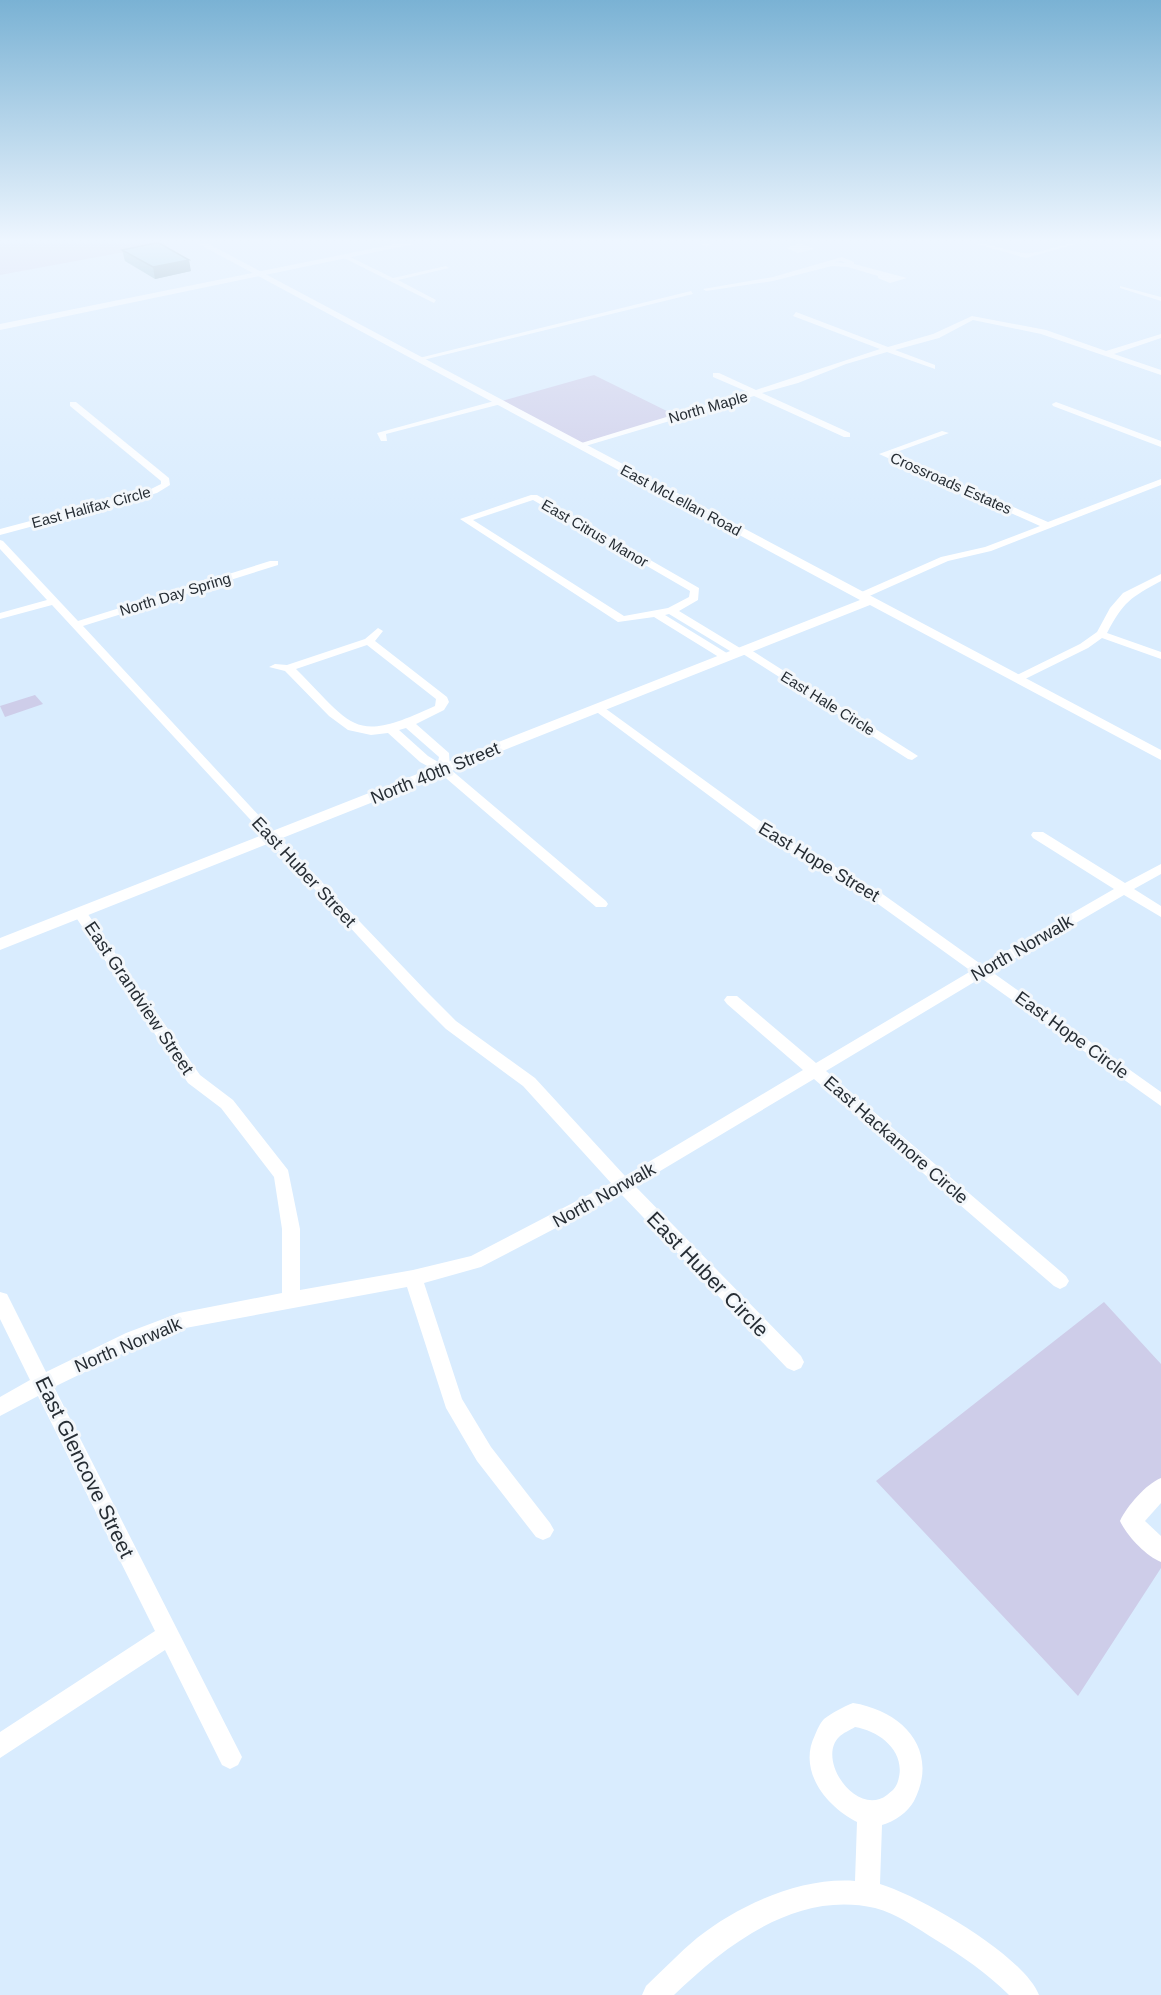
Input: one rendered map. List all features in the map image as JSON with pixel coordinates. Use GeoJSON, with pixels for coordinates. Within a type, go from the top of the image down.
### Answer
{"type":"FeatureCollection","features":[{"type":"Feature","properties":{"kind":"street","name":"East McLellan Road"},"geometry":{"type":"LineString","coordinates":[[375,336],[1161,756]]}},
{"type":"Feature","properties":{"kind":"street"},"geometry":{"type":"LineString","coordinates":[[422,361],[525,336]]}},
{"type":"Feature","properties":{"kind":"street"},"geometry":{"type":"LineString","coordinates":[[852,336],[932,367]]}},
{"type":"Feature","properties":{"kind":"street","name":"North Maple"},"geometry":{"type":"LineString","coordinates":[[579,445],[754,393],[843,362],[936,336]]}},
{"type":"Feature","properties":{"kind":"street"},"geometry":{"type":"LineString","coordinates":[[1055,336],[1161,373]]}},
{"type":"Feature","properties":{"kind":"street"},"geometry":{"type":"LineString","coordinates":[[1106,354],[1161,336]]}},
{"type":"Feature","properties":{"kind":"street"},"geometry":{"type":"LineString","coordinates":[[716,375],[847,435]]}},
{"type":"Feature","properties":{"kind":"street"},"geometry":{"type":"LineString","coordinates":[[384,439],[381,433],[498,402]]}},
{"type":"Feature","properties":{"kind":"street"},"geometry":{"type":"LineString","coordinates":[[1056,404],[1161,444]]}},
{"type":"Feature","properties":{"kind":"street","name":"East Halifax Circle"},"geometry":{"type":"LineString","coordinates":[[0,532],[154,491],[165,485],[166,480],[73,405]]}},
{"type":"Feature","properties":{"kind":"street","name":"Crossroads Estates"},"geometry":{"type":"LineString","coordinates":[[945,433],[883,454],[1046,525]]}},
{"type":"Feature","properties":{"kind":"street","name":"Crossroads Estates"},"geometry":{"type":"LineString","coordinates":[[865,598],[945,559],[988,549],[1161,482]]}},
{"type":"Feature","properties":{"kind":"street","name":"East Citrus Manor"},"geometry":{"type":"LineString","coordinates":[[534,497],[695,590],[694,598],[671,610],[656,614],[622,620],[465,519],[534,497]]}},
{"type":"Feature","properties":{"kind":"street","name":"East Huber Street"},"geometry":{"type":"LineString","coordinates":[[0,543],[270,837],[451,1025],[529,1082],[623,1185]]}},
{"type":"Feature","properties":{"kind":"street","name":"North Day Spring"},"geometry":{"type":"LineString","coordinates":[[76,625],[274,562]]}},
{"type":"Feature","properties":{"kind":"street"},"geometry":{"type":"LineString","coordinates":[[1017,679],[1084,646],[1101,634],[1115,608],[1127,595],[1161,577]]}},
{"type":"Feature","properties":{"kind":"street","name":"North 40th Street"},"geometry":{"type":"LineString","coordinates":[[0,944],[737,653],[865,598]]}},
{"type":"Feature","properties":{"kind":"street"},"geometry":{"type":"LineString","coordinates":[[0,616],[55,601]]}},
{"type":"Feature","properties":{"kind":"street"},"geometry":{"type":"LineString","coordinates":[[671,610],[737,653]]}},
{"type":"Feature","properties":{"kind":"street"},"geometry":{"type":"LineString","coordinates":[[656,614],[737,653]]}},
{"type":"Feature","properties":{"kind":"street"},"geometry":{"type":"LineString","coordinates":[[275,667],[288,668],[369,641],[378,631]]}},
{"type":"Feature","properties":{"kind":"street"},"geometry":{"type":"LineString","coordinates":[[1101,634],[1161,656]]}},
{"type":"Feature","properties":{"kind":"street"},"geometry":{"type":"LineString","coordinates":[[288,668],[347,725],[361,731],[389,728],[440,708],[443,702],[369,641]]}},
{"type":"Feature","properties":{"kind":"street","name":"East Hale Circle"},"geometry":{"type":"LineString","coordinates":[[737,653],[912,756]]}},
{"type":"Feature","properties":{"kind":"street","name":"East Hope Street"},"geometry":{"type":"LineString","coordinates":[[598,708],[779,841],[872,893],[982,971]]}},
{"type":"Feature","properties":{"kind":"street"},"geometry":{"type":"LineString","coordinates":[[407,722],[445,756],[444,770]]}},
{"type":"Feature","properties":{"kind":"street"},"geometry":{"type":"LineString","coordinates":[[389,728],[424,759],[444,770],[601,904]]}},
{"type":"Feature","properties":{"kind":"street"},"geometry":{"type":"LineString","coordinates":[[405,742],[422,736]]}},
{"type":"Feature","properties":{"kind":"street"},"geometry":{"type":"LineString","coordinates":[[1038,835],[1161,912]]}},
{"type":"Feature","properties":{"kind":"street","name":"North Norwalk"},"geometry":{"type":"LineString","coordinates":[[0,1407],[133,1339],[179,1322],[229,1310],[413,1278],[475,1262],[623,1185],[982,971],[1161,868]]}},
{"type":"Feature","properties":{"kind":"street","name":"East Grandview Street"},"geometry":{"type":"LineString","coordinates":[[80,912],[194,1079],[227,1104],[282,1175],[291,1229],[291,1300]]}},
{"type":"Feature","properties":{"kind":"street","name":"East Hope Circle"},"geometry":{"type":"LineString","coordinates":[[982,971],[1161,1100]]}},
{"type":"Feature","properties":{"kind":"street","name":"East Hackamore Circle"},"geometry":{"type":"LineString","coordinates":[[732,1000],[1060,1281]]}},
{"type":"Feature","properties":{"kind":"street","name":"East Huber Circle"},"geometry":{"type":"LineString","coordinates":[[623,1185],[794,1362]]}},
{"type":"Feature","properties":{"kind":"street"},"geometry":{"type":"LineString","coordinates":[[413,1278],[453,1402],[484,1454],[543,1530]]}},
{"type":"Feature","properties":{"kind":"street","name":"East Glencove Street"},"geometry":{"type":"LineString","coordinates":[[0,1300],[230,1757]]}},
{"type":"Feature","properties":{"kind":"street"},"geometry":{"type":"LineString","coordinates":[[1161,1488],[1131,1521],[1161,1551]]}},
{"type":"Feature","properties":{"kind":"street"},"geometry":{"type":"LineString","coordinates":[[0,1746],[168,1635]]}},
{"type":"Feature","properties":{"kind":"street"},"geometry":{"type":"LineString","coordinates":[[867,1894],[870,1814]]}},
{"type":"Feature","properties":{"kind":"street"},"geometry":{"type":"LineString","coordinates":[[655,1995],[716,1940],[772,1909],[814,1894],[867,1894],[910,1910],[958,1938],[1010,1974],[1026,1995]]}},
{"type":"Feature","properties":{"kind":"shaded area"},"geometry":{"type":"Polygon","coordinates":[[[594,375],[677,416],[579,445],[498,402],[594,375]]]}},
{"type":"Feature","properties":{"kind":"shaded area"},"geometry":{"type":"Polygon","coordinates":[[[35,695],[43,704],[5,717],[0,706],[35,695]]]}},
{"type":"Feature","properties":{"kind":"shaded area"},"geometry":{"type":"Polygon","coordinates":[[[1104,1302],[1161,1364],[1161,1493],[1131,1521],[1161,1551],[1161,1568],[1078,1696],[876,1481],[1104,1302]]]}}]}
